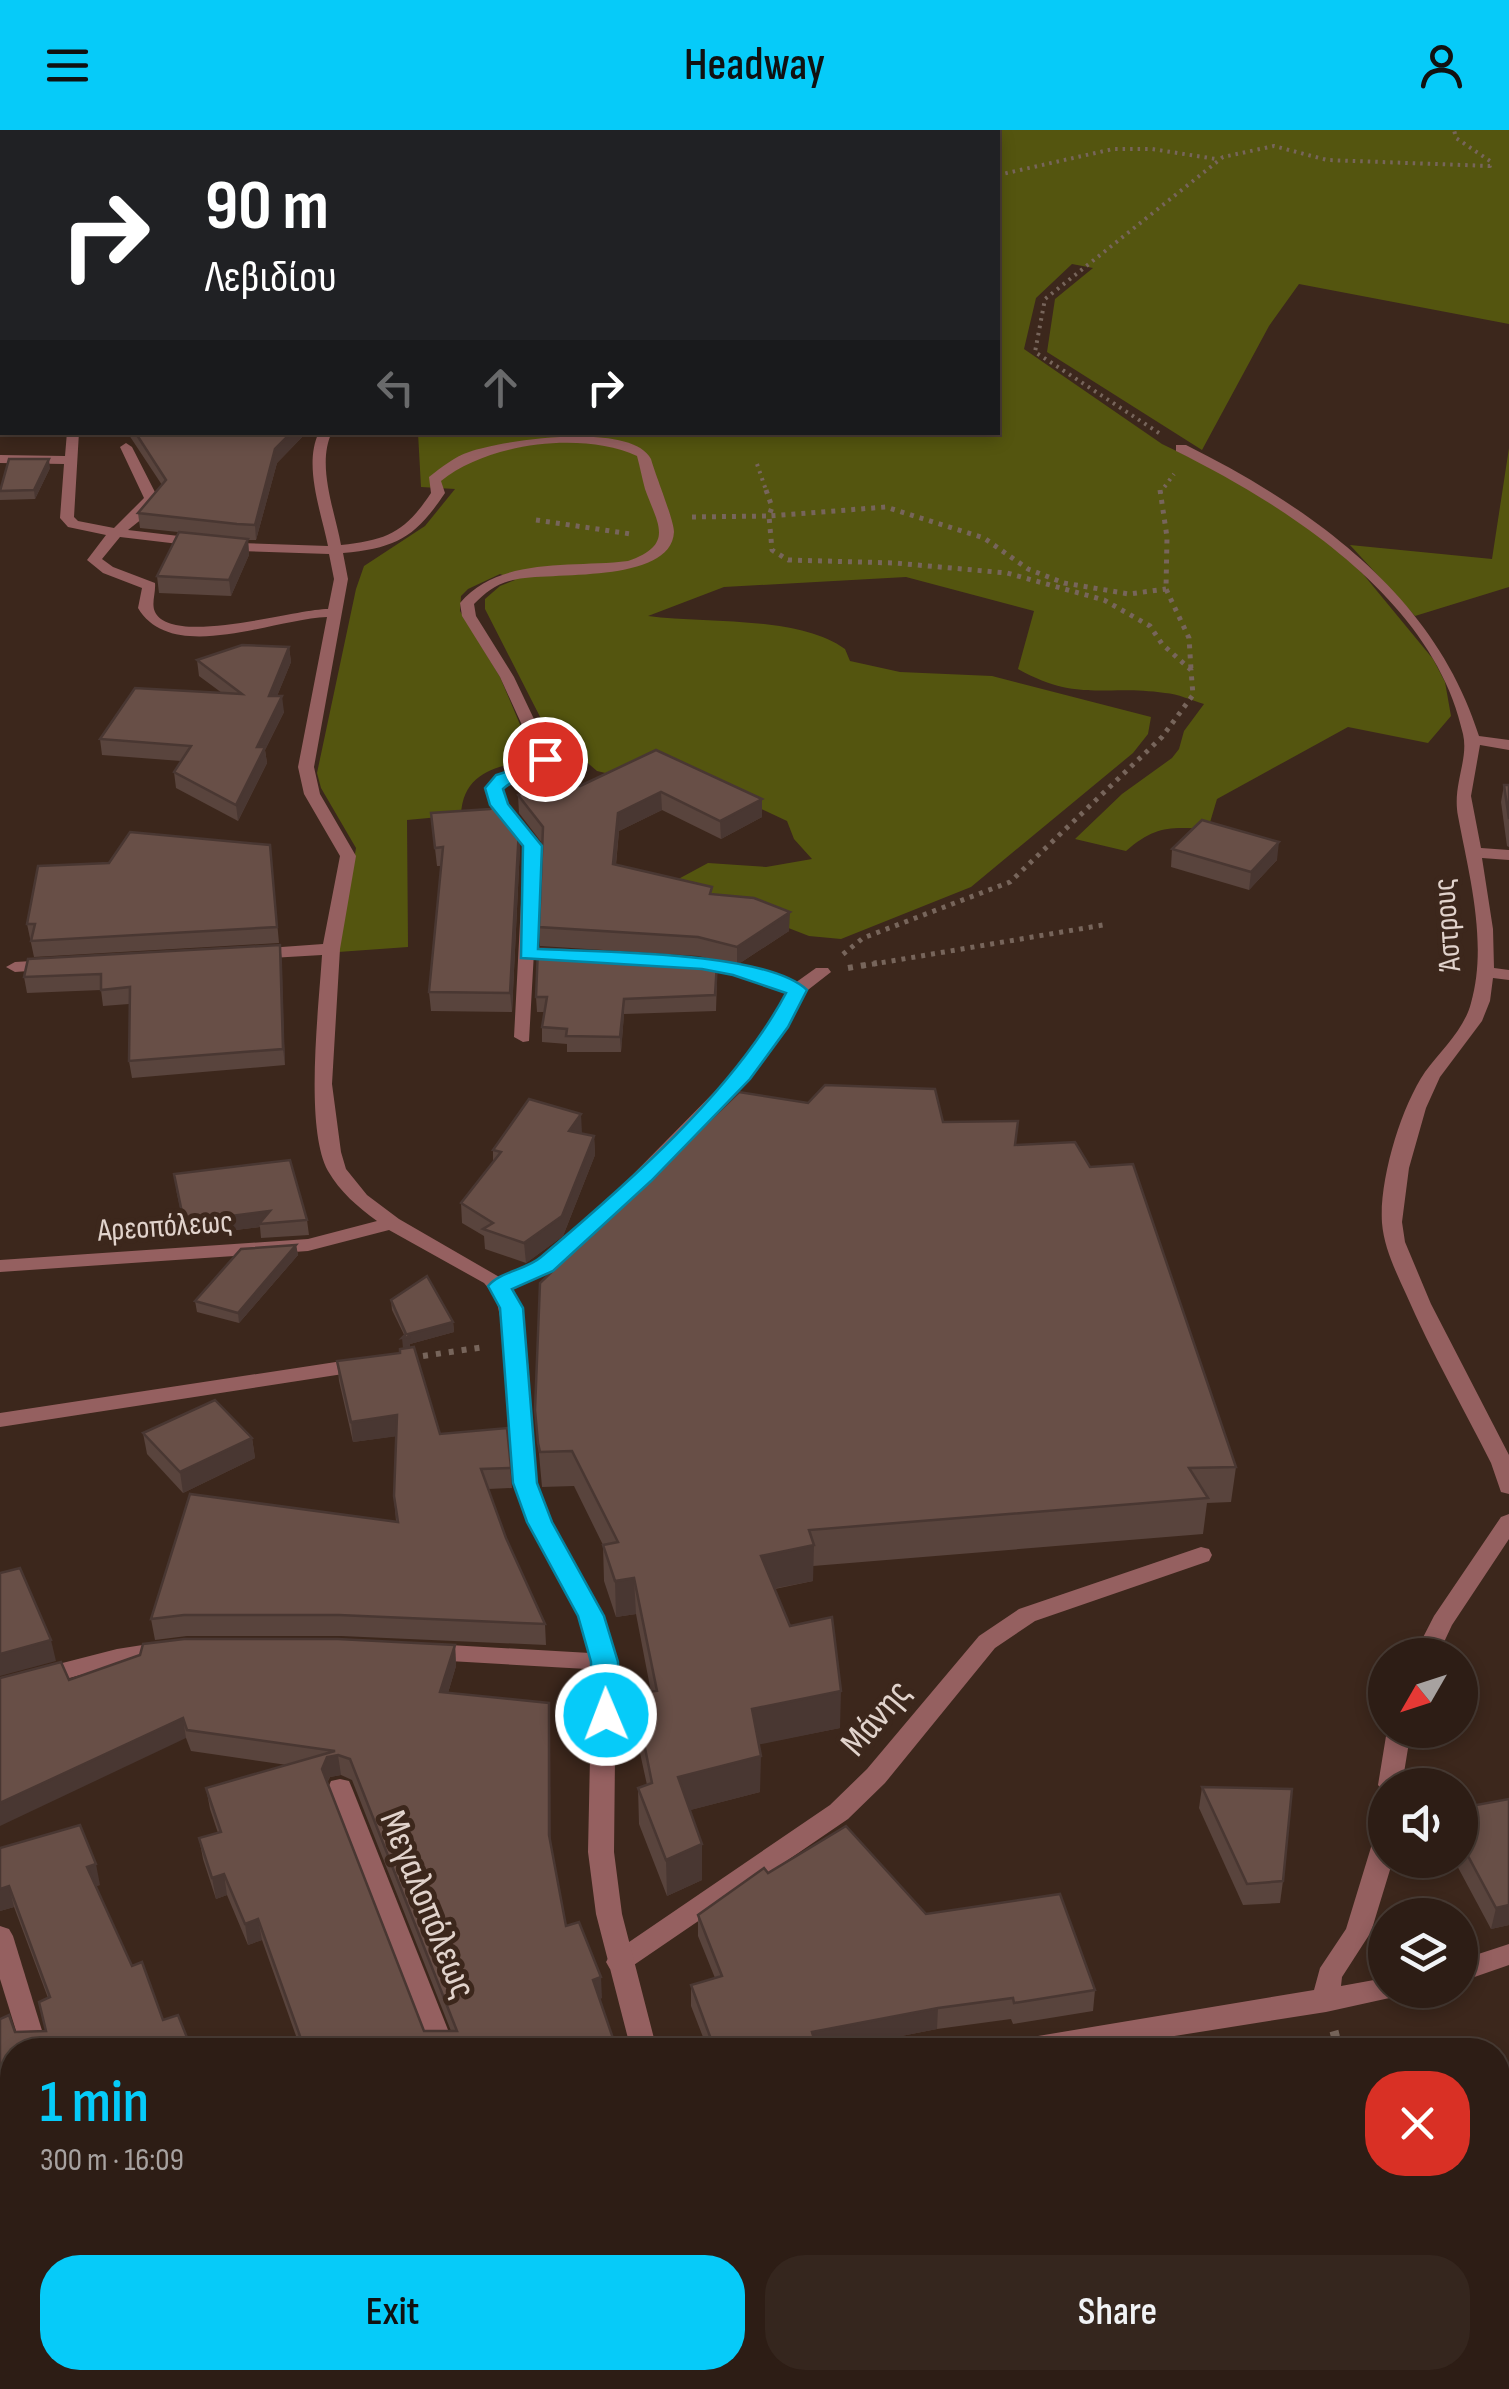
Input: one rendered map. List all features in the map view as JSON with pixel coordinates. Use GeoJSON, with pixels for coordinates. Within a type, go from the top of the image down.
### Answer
{"type":"FeatureCollection","features":[{"type":"Feature","properties":{"kind":"street"},"geometry":{"type":"LineString","coordinates":[[72,435],[69,522],[117,532],[336,552],[396,538],[421,518],[438,494],[434,480],[472,455],[517,445],[598,443],[634,449],[644,458],[652,490],[666,518],[667,539],[656,554],[634,564],[512,576],[486,585],[468,599],[469,616],[507,677],[545,759],[538,768],[502,779],[494,788],[499,805],[532,846],[537,954],[524,1037]]}},
{"type":"Feature","properties":{"kind":"street"},"geometry":{"type":"LineString","coordinates":[[325,435],[318,452],[341,579],[306,766],[309,794],[348,856],[331,949],[322,1084],[326,1131],[337,1170],[346,1184],[392,1223],[499,1286],[511,1308],[525,1483],[540,1522],[591,1616],[604,1662],[601,1852],[619,1962],[641,2038]]}},
{"type":"Feature","properties":{"kind":"street"},"geometry":{"type":"LineString","coordinates":[[126,447],[152,498],[94,560],[108,570],[150,586],[146,613],[162,626],[232,630],[336,613]]}},
{"type":"Feature","properties":{"kind":"street","name":"Άστρους"},"geometry":{"type":"LineString","coordinates":[[1180,448],[1321,532],[1364,567],[1451,674],[1472,739],[1462,797],[1473,852],[1486,972],[1480,1006],[1429,1080],[1418,1103],[1392,1224],[1407,1271],[1502,1463],[1509,1487]]}},
{"type":"Feature","properties":{"kind":"street"},"geometry":{"type":"LineString","coordinates":[[0,459],[72,460]]}},
{"type":"Feature","properties":{"kind":"street"},"geometry":{"type":"LineString","coordinates":[[1472,739],[1509,745]]}},
{"type":"Feature","properties":{"kind":"street"},"geometry":{"type":"LineString","coordinates":[[1473,852],[1509,855]]}},
{"type":"Feature","properties":{"kind":"street"},"geometry":{"type":"LineString","coordinates":[[232,955],[331,949]]}},
{"type":"Feature","properties":{"kind":"street"},"geometry":{"type":"LineString","coordinates":[[680,961],[737,969],[797,990]]}},
{"type":"Feature","properties":{"kind":"street"},"geometry":{"type":"LineString","coordinates":[[14,967],[74,964]]}},
{"type":"Feature","properties":{"kind":"street"},"geometry":{"type":"LineString","coordinates":[[499,1286],[544,1266],[644,1176],[742,1075],[778,1027],[797,990],[822,972]]}},
{"type":"Feature","properties":{"kind":"street"},"geometry":{"type":"LineString","coordinates":[[1486,972],[1509,974]]}},
{"type":"Feature","properties":{"kind":"street","name":"Αρεοπόλεως"},"geometry":{"type":"LineString","coordinates":[[0,1266],[308,1244],[392,1223]]}},
{"type":"Feature","properties":{"kind":"street"},"geometry":{"type":"LineString","coordinates":[[0,1420],[424,1356]]}},
{"type":"Feature","properties":{"kind":"street"},"geometry":{"type":"LineString","coordinates":[[1434,1638],[1509,1522]]}},
{"type":"Feature","properties":{"kind":"street","name":"Μάνης"},"geometry":{"type":"LineString","coordinates":[[619,1962],[839,1812],[876,1776],[988,1642],[1005,1627],[1027,1615],[1201,1554]]}},
{"type":"Feature","properties":{"kind":"street"},"geometry":{"type":"LineString","coordinates":[[0,1688],[117,1657],[187,1648]]}},
{"type":"Feature","properties":{"kind":"street"},"geometry":{"type":"LineString","coordinates":[[413,1651],[604,1662]]}},
{"type":"Feature","properties":{"kind":"street","name":"Μεγαλοπόλεως"},"geometry":{"type":"LineString","coordinates":[[340,1788],[439,2038]]}},
{"type":"Feature","properties":{"kind":"street"},"geometry":{"type":"LineString","coordinates":[[1326,2001],[1329,1975],[1358,1932],[1375,1878]]}},
{"type":"Feature","properties":{"kind":"street"},"geometry":{"type":"LineString","coordinates":[[0,1936],[32,2038]]}},
{"type":"Feature","properties":{"kind":"street"},"geometry":{"type":"LineString","coordinates":[[1478,1965],[1509,1954]]}},
{"type":"Feature","properties":{"kind":"street"},"geometry":{"type":"LineString","coordinates":[[1089,2038],[1368,1992]]}},
{"type":"Feature","properties":{"kind":"path"},"geometry":{"type":"LineString","coordinates":[[1000,175],[1019,174],[1115,149],[1217,159],[1274,146],[1327,160],[1490,166],[1490,161],[1456,138],[1454,130]]}},
{"type":"Feature","properties":{"kind":"path"},"geometry":{"type":"LineString","coordinates":[[1180,448],[1036,352],[1045,299],[1217,159]]}},
{"type":"Feature","properties":{"kind":"path"},"geometry":{"type":"LineString","coordinates":[[822,972],[863,938],[1010,882],[1162,737],[1193,695],[1189,638],[1166,590],[1168,537],[1161,486],[1199,456]]}},
{"type":"Feature","properties":{"kind":"path"},"geometry":{"type":"LineString","coordinates":[[757,464],[772,507],[772,550],[784,560],[1007,573],[1104,600],[1134,614],[1191,670]]}},
{"type":"Feature","properties":{"kind":"path"},"geometry":{"type":"LineString","coordinates":[[666,518],[770,516],[886,507],[984,538],[1005,549],[1028,569],[1064,583],[1129,594],[1166,590]]}},
{"type":"Feature","properties":{"kind":"path"},"geometry":{"type":"LineString","coordinates":[[536,520],[667,539]]}},
{"type":"Feature","properties":{"kind":"path"},"geometry":{"type":"LineString","coordinates":[[822,972],[1103,926]]}},
{"type":"Feature","properties":{"kind":"path"},"geometry":{"type":"LineString","coordinates":[[424,1356],[515,1342]]}},
{"type":"Feature","properties":{"kind":"shaded area"},"geometry":{"type":"Polygon","coordinates":[[[1000,130],[1509,130],[1509,324],[1299,284],[1269,326],[1202,450],[1047,352],[1055,299],[1093,268],[1072,264],[1036,298],[1024,349],[1162,444],[1224,474],[1322,536],[1363,574],[1433,659],[1445,682],[1451,716],[1428,743],[1348,727],[1217,799],[1208,829],[1164,830],[1146,836],[1126,851],[1075,839],[1122,794],[1172,758],[1184,731],[1204,704],[1165,693],[1058,686],[1018,669],[1034,611],[906,577],[724,587],[648,616],[802,631],[845,649],[850,661],[900,672],[992,676],[1151,717],[1148,734],[1133,753],[971,887],[841,939],[809,936],[747,912],[658,890],[708,863],[766,867],[812,859],[794,839],[787,821],[665,764],[626,778],[597,771],[583,759],[559,754],[485,609],[485,599],[515,580],[500,574],[468,589],[461,596],[460,611],[500,677],[535,760],[484,773],[468,789],[461,815],[407,820],[408,947],[338,952],[356,848],[321,788],[317,773],[364,566],[425,526],[455,489],[421,487],[418,435],[1000,435],[1000,130]]]}},
{"type":"Feature","properties":{"kind":"shaded area"},"geometry":{"type":"Polygon","coordinates":[[[1509,448],[1509,587],[1415,616],[1350,545],[1492,559],[1509,448]]]}},
{"type":"Feature","properties":{"kind":"building"},"geometry":{"type":"Polygon","coordinates":[[[137,435],[289,435],[275,449],[255,525],[138,513],[166,480],[137,435]]]}},
{"type":"Feature","properties":{"kind":"building"},"geometry":{"type":"Polygon","coordinates":[[[9,459],[49,459],[34,490],[0,491],[9,459]]]}},
{"type":"Feature","properties":{"kind":"building"},"geometry":{"type":"Polygon","coordinates":[[[179,532],[248,539],[229,580],[157,576],[179,532]]]}},
{"type":"Feature","properties":{"kind":"building"},"geometry":{"type":"Polygon","coordinates":[[[242,645],[289,647],[269,696],[282,696],[257,747],[265,747],[236,805],[174,772],[191,746],[100,739],[135,688],[242,694],[197,660],[242,645]]]}},
{"type":"Feature","properties":{"kind":"building"},"geometry":{"type":"Polygon","coordinates":[[[656,750],[762,799],[720,821],[661,792],[618,813],[613,864],[712,887],[710,894],[754,898],[790,912],[737,947],[698,937],[539,927],[543,827],[518,795],[559,776],[580,786],[656,750]]]}},
{"type":"Feature","properties":{"kind":"building"},"geometry":{"type":"Polygon","coordinates":[[[1504,785],[1509,785],[1509,819],[1504,785]]]}},
{"type":"Feature","properties":{"kind":"building"},"geometry":{"type":"Polygon","coordinates":[[[499,804],[519,829],[510,993],[429,992],[443,847],[435,848],[431,813],[490,809],[499,804]]]}},
{"type":"Feature","properties":{"kind":"building"},"geometry":{"type":"Polygon","coordinates":[[[1202,820],[1279,842],[1251,872],[1172,849],[1202,820]]]}},
{"type":"Feature","properties":{"kind":"building"},"geometry":{"type":"Polygon","coordinates":[[[130,832],[270,845],[277,927],[31,941],[35,924],[27,924],[38,866],[109,863],[130,832]]]}},
{"type":"Feature","properties":{"kind":"building"},"geometry":{"type":"Polygon","coordinates":[[[280,945],[283,1049],[129,1061],[130,987],[101,990],[101,974],[24,977],[28,959],[280,945]]]}},
{"type":"Feature","properties":{"kind":"building"},"geometry":{"type":"Polygon","coordinates":[[[538,948],[717,963],[715,995],[624,999],[620,1037],[566,1036],[567,1029],[542,1027],[547,997],[536,997],[538,948]]]}},
{"type":"Feature","properties":{"kind":"building"},"geometry":{"type":"Polygon","coordinates":[[[825,1085],[935,1089],[943,1122],[1018,1121],[1015,1145],[1075,1142],[1090,1167],[1133,1164],[1236,1467],[1189,1468],[1208,1498],[809,1530],[814,1545],[761,1556],[790,1626],[832,1617],[841,1691],[752,1709],[761,1756],[678,1777],[702,1844],[666,1860],[638,1788],[652,1783],[634,1693],[657,1691],[634,1578],[615,1581],[603,1545],[618,1542],[572,1451],[540,1452],[538,1443],[535,1410],[540,1283],[739,1092],[808,1103],[825,1085]]]}},
{"type":"Feature","properties":{"kind":"building"},"geometry":{"type":"Polygon","coordinates":[[[529,1099],[581,1114],[569,1131],[594,1136],[562,1216],[524,1243],[483,1229],[493,1223],[461,1203],[501,1152],[493,1150],[529,1099]]]}},
{"type":"Feature","properties":{"kind":"building"},"geometry":{"type":"Polygon","coordinates":[[[290,1160],[307,1220],[259,1224],[270,1211],[184,1222],[174,1174],[290,1160]]]}},
{"type":"Feature","properties":{"kind":"building"},"geometry":{"type":"Polygon","coordinates":[[[296,1245],[238,1313],[195,1301],[241,1249],[296,1245]]]}},
{"type":"Feature","properties":{"kind":"building"},"geometry":{"type":"Polygon","coordinates":[[[427,1276],[453,1322],[402,1338],[406,1334],[391,1300],[427,1276]]]}},
{"type":"Feature","properties":{"kind":"building"},"geometry":{"type":"Polygon","coordinates":[[[414,1347],[440,1434],[507,1428],[511,1468],[481,1469],[506,1538],[545,1624],[339,1615],[184,1615],[151,1619],[190,1494],[398,1522],[394,1496],[397,1415],[351,1422],[337,1361],[400,1353],[400,1349],[414,1347]]]}},
{"type":"Feature","properties":{"kind":"building"},"geometry":{"type":"Polygon","coordinates":[[[215,1400],[252,1438],[180,1472],[143,1433],[215,1400]]]}},
{"type":"Feature","properties":{"kind":"building"},"geometry":{"type":"Polygon","coordinates":[[[20,1568],[51,1640],[0,1654],[0,1573],[20,1568]]]}},
{"type":"Feature","properties":{"kind":"building"},"geometry":{"type":"Polygon","coordinates":[[[184,1639],[338,1639],[455,1645],[440,1692],[549,1703],[549,1835],[566,1926],[579,1922],[601,1977],[593,1980],[613,2038],[301,2038],[258,1919],[245,1924],[224,1874],[212,1878],[199,1838],[221,1832],[206,1788],[335,1751],[187,1730],[183,1718],[0,1803],[0,1678],[61,1662],[69,1680],[140,1655],[143,1644],[184,1639]],[[327,1757],[322,1769],[424,2031],[457,2031],[350,1759],[327,1757]]]}},
{"type":"Feature","properties":{"kind":"building"},"geometry":{"type":"Polygon","coordinates":[[[1202,1787],[1292,1789],[1283,1881],[1247,1884],[1202,1787]]]}},
{"type":"Feature","properties":{"kind":"building"},"geometry":{"type":"Polygon","coordinates":[[[1509,1799],[1509,1905],[1496,1908],[1478,1874],[1478,1805],[1509,1799]]]}},
{"type":"Feature","properties":{"kind":"building"},"geometry":{"type":"Polygon","coordinates":[[[80,1825],[96,1864],[87,1867],[132,1966],[142,1962],[163,2020],[178,2015],[187,2038],[0,2038],[0,2019],[9,2015],[15,2032],[46,2031],[39,2002],[50,1997],[9,1886],[0,1889],[0,1848],[80,1825]]]}},
{"type":"Feature","properties":{"kind":"building"},"geometry":{"type":"Polygon","coordinates":[[[846,1826],[926,1914],[1060,1894],[1095,1990],[1014,2003],[1013,1998],[938,2008],[812,2032],[814,2038],[711,2038],[691,1985],[722,1976],[698,1915],[764,1868],[768,1873],[846,1826]]]}},
{"type":"Feature","properties":{"kind":"route"},"geometry":{"type":"LineString","coordinates":[[545,759],[538,768],[502,779],[494,788],[499,805],[531,840],[528,954],[702,963],[737,969],[797,990],[778,1027],[742,1075],[644,1176],[544,1266],[499,1286],[511,1308],[525,1483],[540,1522],[578,1589],[598,1636],[604,1662],[606,1715]]}}]}
